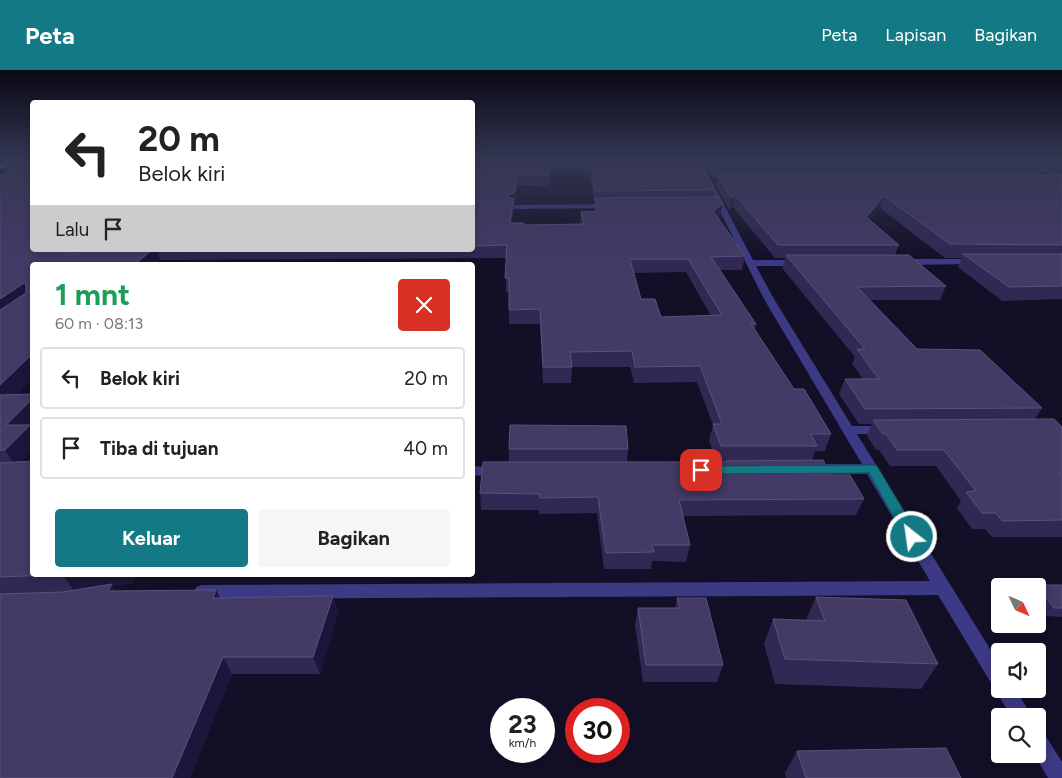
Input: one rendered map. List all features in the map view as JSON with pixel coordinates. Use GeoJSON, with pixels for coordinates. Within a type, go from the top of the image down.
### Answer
{"type":"FeatureCollection","features":[{"type":"Feature","properties":{"kind":"street"},"geometry":{"type":"LineString","coordinates":[[714,192],[716,206],[749,263],[991,667]]}},
{"type":"Feature","properties":{"kind":"street"},"geometry":{"type":"LineString","coordinates":[[512,207],[621,206]]}},
{"type":"Feature","properties":{"kind":"street"},"geometry":{"type":"LineString","coordinates":[[896,262],[984,262]]}},
{"type":"Feature","properties":{"kind":"street"},"geometry":{"type":"LineString","coordinates":[[749,263],[808,263]]}},
{"type":"Feature","properties":{"kind":"street"},"geometry":{"type":"LineString","coordinates":[[848,430],[897,430]]}},
{"type":"Feature","properties":{"kind":"street"},"geometry":{"type":"LineString","coordinates":[[795,469],[873,469]]}},
{"type":"Feature","properties":{"kind":"street"},"geometry":{"type":"LineString","coordinates":[[475,471],[512,471]]}},
{"type":"Feature","properties":{"kind":"street"},"geometry":{"type":"LineString","coordinates":[[188,592],[942,588]]}},
{"type":"Feature","properties":{"kind":"street"},"geometry":{"type":"LineString","coordinates":[[1046,755],[1060,778]]}},
{"type":"Feature","properties":{"kind":"building"},"geometry":{"type":"Polygon","coordinates":[[[0,192],[30,192],[30,252],[150,252],[138,262],[30,262],[30,356],[0,385],[0,310],[26,293],[26,284],[24,283],[0,299],[0,192]]]}},
{"type":"Feature","properties":{"kind":"building"},"geometry":{"type":"Polygon","coordinates":[[[475,192],[515,192],[506,196],[514,199],[510,223],[524,223],[524,225],[584,224],[581,212],[597,211],[595,198],[719,197],[723,204],[713,211],[745,256],[711,257],[756,324],[751,324],[794,389],[804,389],[831,434],[811,434],[817,446],[721,446],[713,424],[722,424],[700,366],[635,367],[632,351],[570,352],[572,367],[543,367],[540,309],[509,310],[509,278],[505,278],[507,245],[475,246],[475,192]],[[630,259],[641,299],[655,299],[661,317],[722,315],[688,259],[630,259]]]}},
{"type":"Feature","properties":{"kind":"building"},"geometry":{"type":"Polygon","coordinates":[[[728,192],[1062,192],[1062,245],[950,244],[884,196],[866,217],[899,245],[778,245],[735,195],[731,198],[728,192]]]}},
{"type":"Feature","properties":{"kind":"building"},"geometry":{"type":"Polygon","coordinates":[[[963,254],[1062,254],[1062,286],[1009,287],[963,254]]]}},
{"type":"Feature","properties":{"kind":"building"},"geometry":{"type":"Polygon","coordinates":[[[786,255],[909,255],[946,286],[857,287],[917,349],[980,350],[1042,408],[865,409],[845,379],[879,379],[857,349],[865,349],[786,255]]]}},
{"type":"Feature","properties":{"kind":"building"},"geometry":{"type":"Polygon","coordinates":[[[30,394],[30,401],[6,425],[30,425],[5,450],[0,450],[0,395],[30,394]]]}},
{"type":"Feature","properties":{"kind":"building"},"geometry":{"type":"Polygon","coordinates":[[[1054,419],[1062,427],[1062,472],[1060,473],[1062,475],[1062,520],[1002,521],[996,513],[982,513],[966,492],[976,491],[944,450],[897,450],[873,420],[1054,419]]]}},
{"type":"Feature","properties":{"kind":"building"},"geometry":{"type":"Polygon","coordinates":[[[510,425],[626,426],[628,449],[509,449],[510,425]]]}},
{"type":"Feature","properties":{"kind":"building"},"geometry":{"type":"Polygon","coordinates":[[[823,460],[831,475],[850,475],[864,499],[679,500],[690,545],[652,545],[654,552],[606,553],[598,497],[540,498],[539,494],[480,493],[483,462],[823,460]]]}},
{"type":"Feature","properties":{"kind":"building"},"geometry":{"type":"Polygon","coordinates":[[[30,461],[30,576],[0,577],[0,463],[30,461]]]}},
{"type":"Feature","properties":{"kind":"building"},"geometry":{"type":"Polygon","coordinates":[[[112,584],[108,591],[216,590],[213,598],[333,596],[313,657],[223,657],[172,778],[0,778],[0,594],[63,592],[112,584]]]}},
{"type":"Feature","properties":{"kind":"building"},"geometry":{"type":"Polygon","coordinates":[[[1046,585],[1062,585],[1062,608],[1054,608],[1046,597],[1046,585]]]}},
{"type":"Feature","properties":{"kind":"building"},"geometry":{"type":"Polygon","coordinates":[[[816,597],[906,600],[938,664],[785,659],[773,619],[825,621],[816,597]]]}},
{"type":"Feature","properties":{"kind":"building"},"geometry":{"type":"Polygon","coordinates":[[[677,598],[706,598],[723,665],[646,665],[638,608],[680,608],[677,598]]]}},
{"type":"Feature","properties":{"kind":"building"},"geometry":{"type":"Polygon","coordinates":[[[946,748],[961,778],[806,778],[797,751],[946,748]]]}},
{"type":"Feature","properties":{"kind":"route"},"geometry":{"type":"LineString","coordinates":[[701,470],[873,469],[912,537]]}}]}
